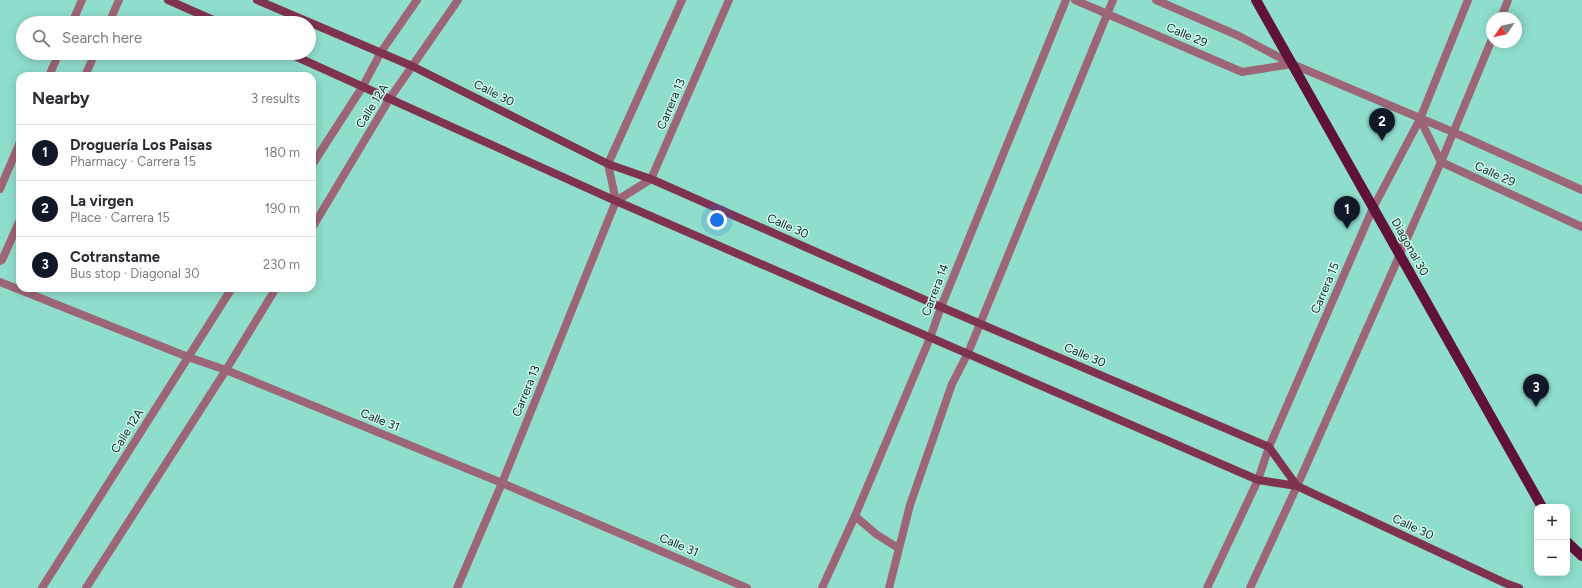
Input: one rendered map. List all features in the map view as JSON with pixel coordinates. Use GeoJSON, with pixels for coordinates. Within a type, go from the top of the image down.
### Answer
{"type":"FeatureCollection","features":[{"type":"Feature","properties":{"kind":"main road","name":"Diagonal 30"},"geometry":{"type":"LineString","coordinates":[[1256,0],[1540,504]]}},
{"type":"Feature","properties":{"kind":"main road"},"geometry":{"type":"LineString","coordinates":[[1570,545],[1582,556]]}},
{"type":"Feature","properties":{"kind":"street"},"geometry":{"type":"LineString","coordinates":[[75,16],[82,0]]}},
{"type":"Feature","properties":{"kind":"street"},"geometry":{"type":"LineString","coordinates":[[112,16],[119,0]]}},
{"type":"Feature","properties":{"kind":"street"},"geometry":{"type":"LineString","coordinates":[[168,0],[204,16]]}},
{"type":"Feature","properties":{"kind":"street","name":"Calle 30"},"geometry":{"type":"LineString","coordinates":[[257,0],[295,16]]}},
{"type":"Feature","properties":{"kind":"street","name":"Calle 12A"},"geometry":{"type":"LineString","coordinates":[[316,159],[363,86],[381,52],[417,0]]}},
{"type":"Feature","properties":{"kind":"street","name":"Calle 12A"},"geometry":{"type":"LineString","coordinates":[[316,221],[390,98],[458,0]]}},
{"type":"Feature","properties":{"kind":"street"},"geometry":{"type":"LineString","coordinates":[[651,180],[616,201],[608,164],[682,0]]}},
{"type":"Feature","properties":{"kind":"street","name":"Carrera 13"},"geometry":{"type":"LineString","coordinates":[[651,180],[729,0]]}},
{"type":"Feature","properties":{"kind":"street","name":"Carrera 14"},"geometry":{"type":"LineString","coordinates":[[822,588],[855,516],[930,338],[941,307],[1066,0]]}},
{"type":"Feature","properties":{"kind":"street","name":"Calle 29"},"geometry":{"type":"LineString","coordinates":[[1076,0],[1242,72],[1292,64]]}},
{"type":"Feature","properties":{"kind":"street"},"geometry":{"type":"LineString","coordinates":[[889,588],[910,505],[952,384],[968,353],[1113,0]]}},
{"type":"Feature","properties":{"kind":"street","name":"Calle 29"},"geometry":{"type":"LineString","coordinates":[[1156,0],[1239,36],[1292,64],[1453,132],[1582,190]]}},
{"type":"Feature","properties":{"kind":"street","name":"Carrera 15"},"geometry":{"type":"LineString","coordinates":[[1207,588],[1258,480],[1269,447],[1373,208],[1420,119],[1468,0]]}},
{"type":"Feature","properties":{"kind":"street"},"geometry":{"type":"LineString","coordinates":[[1503,12],[1508,0]]}},
{"type":"Feature","properties":{"kind":"street","name":"Calle 30"},"geometry":{"type":"LineString","coordinates":[[316,25],[412,66],[608,164],[651,180],[941,307],[980,322],[1269,447],[1297,486]]}},
{"type":"Feature","properties":{"kind":"street"},"geometry":{"type":"LineString","coordinates":[[1250,588],[1441,162],[1488,48]]}},
{"type":"Feature","properties":{"kind":"street"},"geometry":{"type":"LineString","coordinates":[[51,72],[56,60]]}},
{"type":"Feature","properties":{"kind":"street"},"geometry":{"type":"LineString","coordinates":[[87,72],[92,60]]}},
{"type":"Feature","properties":{"kind":"street","name":"Calle 30"},"geometry":{"type":"LineString","coordinates":[[304,60],[616,201],[930,338],[968,353],[1258,480],[1297,486],[1519,588]]}},
{"type":"Feature","properties":{"kind":"street"},"geometry":{"type":"LineString","coordinates":[[1420,119],[1441,162]]}},
{"type":"Feature","properties":{"kind":"street"},"geometry":{"type":"LineString","coordinates":[[0,189],[16,151]]}},
{"type":"Feature","properties":{"kind":"street","name":"Calle 29"},"geometry":{"type":"LineString","coordinates":[[1441,162],[1582,227]]}},
{"type":"Feature","properties":{"kind":"street","name":"Carrera 13"},"geometry":{"type":"LineString","coordinates":[[457,588],[502,483],[616,201]]}},
{"type":"Feature","properties":{"kind":"street"},"geometry":{"type":"LineString","coordinates":[[0,261],[2,260],[16,229]]}},
{"type":"Feature","properties":{"kind":"street","name":"Calle 31"},"geometry":{"type":"LineString","coordinates":[[0,282],[16,288]]}},
{"type":"Feature","properties":{"kind":"street","name":"Calle 31"},"geometry":{"type":"LineString","coordinates":[[25,292],[188,357],[226,370],[502,483],[747,588]]}},
{"type":"Feature","properties":{"kind":"street","name":"Calle 12A"},"geometry":{"type":"LineString","coordinates":[[42,588],[229,292]]}},
{"type":"Feature","properties":{"kind":"street"},"geometry":{"type":"LineString","coordinates":[[86,588],[226,370],[274,292]]}},
{"type":"Feature","properties":{"kind":"street"},"geometry":{"type":"LineString","coordinates":[[855,516],[876,534],[898,548]]}},
{"type":"Feature","properties":{"kind":"place","name":"La virgen"},"geometry":{"type":"Point","coordinates":[1382,141]}},
{"type":"Feature","properties":{"kind":"place","name":"Droguería Los Paisas"},"geometry":{"type":"Point","coordinates":[1347,229]}},
{"type":"Feature","properties":{"kind":"place","name":"Cotranstame"},"geometry":{"type":"Point","coordinates":[1536,407]}}]}
